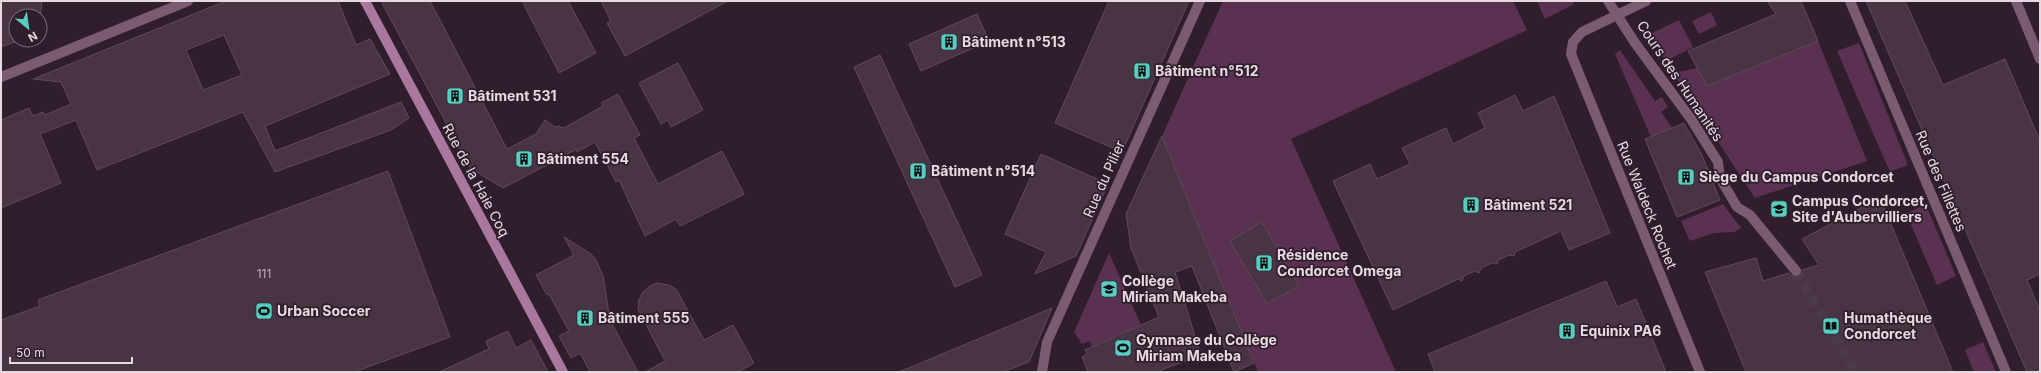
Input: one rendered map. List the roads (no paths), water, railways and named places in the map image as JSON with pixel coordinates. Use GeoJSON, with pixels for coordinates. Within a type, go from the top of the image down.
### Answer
{"type":"FeatureCollection","features":[{"type":"Feature","properties":{"kind":"main road","name":"Rue de la Haie Coq"},"geometry":{"type":"LineString","coordinates":[[365,1],[562,372]]}},
{"type":"Feature","properties":{"kind":"street"},"geometry":{"type":"LineString","coordinates":[[1,77],[188,1]]}},
{"type":"Feature","properties":{"kind":"street","name":"Rue du Pilier"},"geometry":{"type":"LineString","coordinates":[[1042,372],[1047,342],[1200,1]]}},
{"type":"Feature","properties":{"kind":"street","name":"Cours des Humanités"},"geometry":{"type":"LineString","coordinates":[[1608,1],[1635,43],[1691,119],[1718,162],[1720,178],[1737,207],[1750,215],[1796,271]]}},
{"type":"Feature","properties":{"kind":"street"},"geometry":{"type":"LineString","coordinates":[[1618,15],[1646,1]]}},
{"type":"Feature","properties":{"kind":"street","name":"Rue des Fillettes"},"geometry":{"type":"LineString","coordinates":[[1850,1],[2006,372]]}},
{"type":"Feature","properties":{"kind":"street"},"geometry":{"type":"LineString","coordinates":[[2016,1],[2040,59]]}},
{"type":"Feature","properties":{"kind":"street","name":"Rue Waldeck Rochet"},"geometry":{"type":"LineString","coordinates":[[1618,15],[1582,32],[1576,37],[1571,48],[1576,65],[1700,372]]}},
{"type":"Feature","properties":{"kind":"tunnel"},"geometry":{"type":"LineString","coordinates":[[1796,271],[1855,372]]}},
{"type":"Feature","properties":{"kind":"place","name":"Bâtiment n°513"},"geometry":{"type":"Point","coordinates":[949,42]}},
{"type":"Feature","properties":{"kind":"place","name":"Bâtiment n°512"},"geometry":{"type":"Point","coordinates":[1142,71]}},
{"type":"Feature","properties":{"kind":"place","name":"Bâtiment 531"},"geometry":{"type":"Point","coordinates":[455,96]}},
{"type":"Feature","properties":{"kind":"place","name":"Bâtiment 554"},"geometry":{"type":"Point","coordinates":[524,159]}},
{"type":"Feature","properties":{"kind":"place","name":"Bâtiment n°514"},"geometry":{"type":"Point","coordinates":[918,171]}},
{"type":"Feature","properties":{"kind":"place","name":"Siège du Campus Condorcet"},"geometry":{"type":"Point","coordinates":[1686,177]}},
{"type":"Feature","properties":{"kind":"place","name":"Bâtiment 521"},"geometry":{"type":"Point","coordinates":[1471,205]}},
{"type":"Feature","properties":{"kind":"place","name":"Campus Condorcet, Site d'Aubervilliers"},"geometry":{"type":"Point","coordinates":[1779,209]}},
{"type":"Feature","properties":{"kind":"place","name":"Résidence Condorcet Omega"},"geometry":{"type":"Point","coordinates":[1264,263]}},
{"type":"Feature","properties":{"kind":"place","name":"Collège Miriam Makeba"},"geometry":{"type":"Point","coordinates":[1109,289]}},
{"type":"Feature","properties":{"kind":"place","name":"Urban Soccer"},"geometry":{"type":"Point","coordinates":[264,311]}},
{"type":"Feature","properties":{"kind":"place","name":"Bâtiment 555"},"geometry":{"type":"Point","coordinates":[585,318]}},
{"type":"Feature","properties":{"kind":"place","name":"Humathèque Condorcet"},"geometry":{"type":"Point","coordinates":[1831,326]}},
{"type":"Feature","properties":{"kind":"place","name":"Equinix PA6"},"geometry":{"type":"Point","coordinates":[1567,331]}},
{"type":"Feature","properties":{"kind":"place","name":"Gymnase du Collège Miriam Makeba"},"geometry":{"type":"Point","coordinates":[1123,348]}}]}
